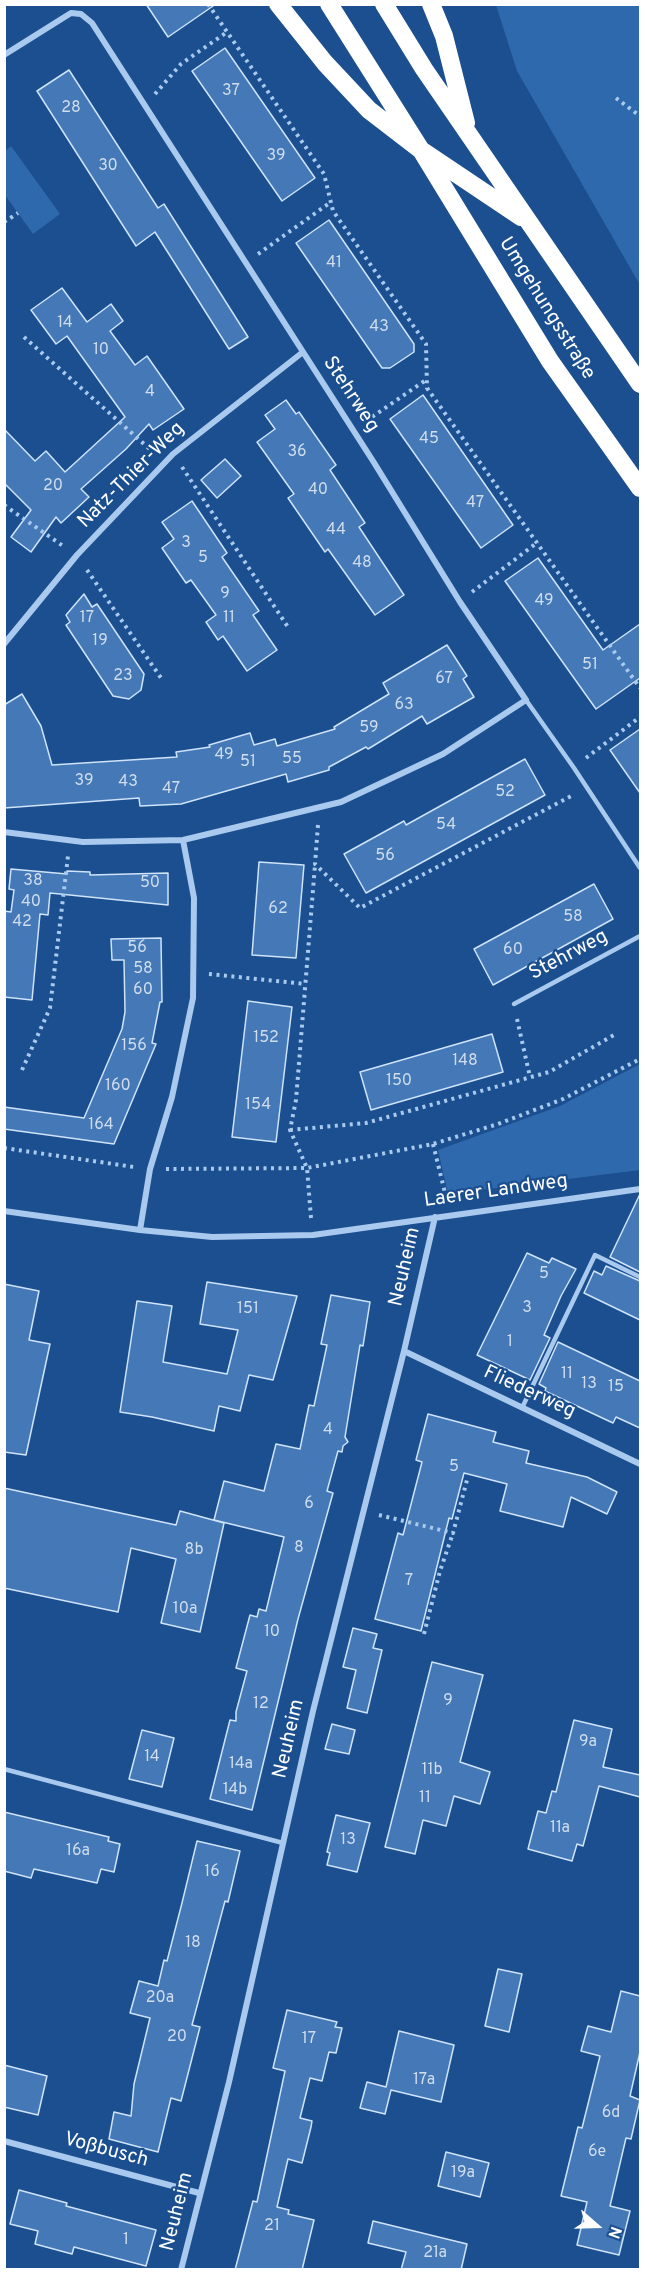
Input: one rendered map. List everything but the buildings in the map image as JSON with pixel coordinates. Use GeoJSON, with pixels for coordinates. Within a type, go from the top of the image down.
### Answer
{"type":"FeatureCollection","features":[{"type":"Feature","properties":{"kind":"highway"},"geometry":{"type":"LineString","coordinates":[[278,4],[325,63],[369,110],[421,150]]}},
{"type":"Feature","properties":{"kind":"highway","name":"Umgehungsstraße"},"geometry":{"type":"LineString","coordinates":[[329,4],[550,361],[640,488]]}},
{"type":"Feature","properties":{"kind":"highway","name":"Umgehungsstraße"},"geometry":{"type":"LineString","coordinates":[[384,4],[423,69],[640,384]]}},
{"type":"Feature","properties":{"kind":"highway"},"geometry":{"type":"LineString","coordinates":[[431,4],[444,36],[469,133]]}},
{"type":"Feature","properties":{"kind":"highway","name":"Umgehungsstraße"},"geometry":{"type":"LineString","coordinates":[[421,150],[530,223]]}},
{"type":"Feature","properties":{"kind":"street","name":"Stehrweg"},"geometry":{"type":"LineString","coordinates":[[4,55],[71,13],[81,14],[92,22],[460,602],[526,700]]}},
{"type":"Feature","properties":{"kind":"street","name":"Natz-Thier-Weg"},"geometry":{"type":"LineString","coordinates":[[4,644],[77,555],[173,454],[303,352]]}},
{"type":"Feature","properties":{"kind":"street"},"geometry":{"type":"LineString","coordinates":[[4,832],[70,841],[183,840],[320,808],[341,802],[443,754],[526,700]]}},
{"type":"Feature","properties":{"kind":"street"},"geometry":{"type":"LineString","coordinates":[[140,1230],[150,1169],[172,1097],[193,998],[194,898],[183,840]]}},
{"type":"Feature","properties":{"kind":"street","name":"Laerer Landweg"},"geometry":{"type":"LineString","coordinates":[[4,1211],[140,1230],[212,1237],[313,1235],[640,1189]]}},
{"type":"Feature","properties":{"kind":"street","name":"Neuheim"},"geometry":{"type":"LineString","coordinates":[[181,2270],[229,2082],[283,1843],[435,1217]]}},
{"type":"Feature","properties":{"kind":"street","name":"Fliederweg"},"geometry":{"type":"LineString","coordinates":[[404,1351],[640,1464]]}},
{"type":"Feature","properties":{"kind":"street","name":"Voßbusch"},"geometry":{"type":"LineString","coordinates":[[4,2141],[199,2193]]}},
{"type":"Feature","properties":{"kind":"lane","name":"Stehrweg"},"geometry":{"type":"LineString","coordinates":[[526,700],[640,868]]}},
{"type":"Feature","properties":{"kind":"lane","name":"Stehrweg"},"geometry":{"type":"LineString","coordinates":[[514,1004],[640,936]]}},
{"type":"Feature","properties":{"kind":"lane"},"geometry":{"type":"LineString","coordinates":[[522,1408],[595,1255],[640,1277]]}},
{"type":"Feature","properties":{"kind":"lane"},"geometry":{"type":"LineString","coordinates":[[4,1769],[283,1843]]}},
{"type":"Feature","properties":{"kind":"path"},"geometry":{"type":"LineString","coordinates":[[208,4],[324,174],[333,211],[426,344],[427,388],[640,688]]}},
{"type":"Feature","properties":{"kind":"path"},"geometry":{"type":"LineString","coordinates":[[145,106],[181,64],[227,32]]}},
{"type":"Feature","properties":{"kind":"path"},"geometry":{"type":"LineString","coordinates":[[616,98],[640,116]]}},
{"type":"Feature","properties":{"kind":"path"},"geometry":{"type":"LineString","coordinates":[[246,262],[331,202]]}},
{"type":"Feature","properties":{"kind":"path"},"geometry":{"type":"LineString","coordinates":[[4,222],[18,213]]}},
{"type":"Feature","properties":{"kind":"path"},"geometry":{"type":"LineString","coordinates":[[24,337],[165,463]]}},
{"type":"Feature","properties":{"kind":"path"},"geometry":{"type":"LineString","coordinates":[[353,430],[427,379]]}},
{"type":"Feature","properties":{"kind":"path"},"geometry":{"type":"LineString","coordinates":[[173,454],[288,627]]}},
{"type":"Feature","properties":{"kind":"path"},"geometry":{"type":"LineString","coordinates":[[4,506],[77,555],[161,678]]}},
{"type":"Feature","properties":{"kind":"path"},"geometry":{"type":"LineString","coordinates":[[460,602],[538,542]]}},
{"type":"Feature","properties":{"kind":"path"},"geometry":{"type":"LineString","coordinates":[[574,768],[640,717]]}},
{"type":"Feature","properties":{"kind":"path"},"geometry":{"type":"LineString","coordinates":[[315,864],[360,908],[587,788]]}},
{"type":"Feature","properties":{"kind":"path"},"geometry":{"type":"LineString","coordinates":[[313,1235],[307,1168],[290,1130],[296,1100],[320,808]]}},
{"type":"Feature","properties":{"kind":"path"},"geometry":{"type":"LineString","coordinates":[[22,1070],[50,1008],[70,841]]}},
{"type":"Feature","properties":{"kind":"path"},"geometry":{"type":"LineString","coordinates":[[193,972],[306,984]]}},
{"type":"Feature","properties":{"kind":"path"},"geometry":{"type":"LineString","coordinates":[[514,1004],[530,1077]]}},
{"type":"Feature","properties":{"kind":"path"},"geometry":{"type":"LineString","coordinates":[[290,1130],[366,1123],[549,1072],[614,1035]]}},
{"type":"Feature","properties":{"kind":"path"},"geometry":{"type":"LineString","coordinates":[[4,1148],[150,1169],[307,1168],[433,1144],[498,1124],[563,1099],[640,1059]]}},
{"type":"Feature","properties":{"kind":"path"},"geometry":{"type":"LineString","coordinates":[[433,1144],[451,1215]]}},
{"type":"Feature","properties":{"kind":"path"},"geometry":{"type":"LineString","coordinates":[[424,1634],[440,1570],[453,1533],[467,1480]]}},
{"type":"Feature","properties":{"kind":"path"},"geometry":{"type":"LineString","coordinates":[[364,1511],[453,1533]]}},
{"type":"Feature","properties":{"kind":"shaded area"},"geometry":{"type":"Polygon","coordinates":[[[496,5],[640,5],[640,285],[517,71],[496,5]]]}},
{"type":"Feature","properties":{"kind":"shaded area"},"geometry":{"type":"Polygon","coordinates":[[[11,146],[60,214],[33,234],[5,195],[5,151],[11,146]]]}},
{"type":"Feature","properties":{"kind":"shaded area"},"geometry":{"type":"Polygon","coordinates":[[[640,1064],[640,1170],[448,1194],[438,1150],[560,1106],[640,1064]]]}}]}
